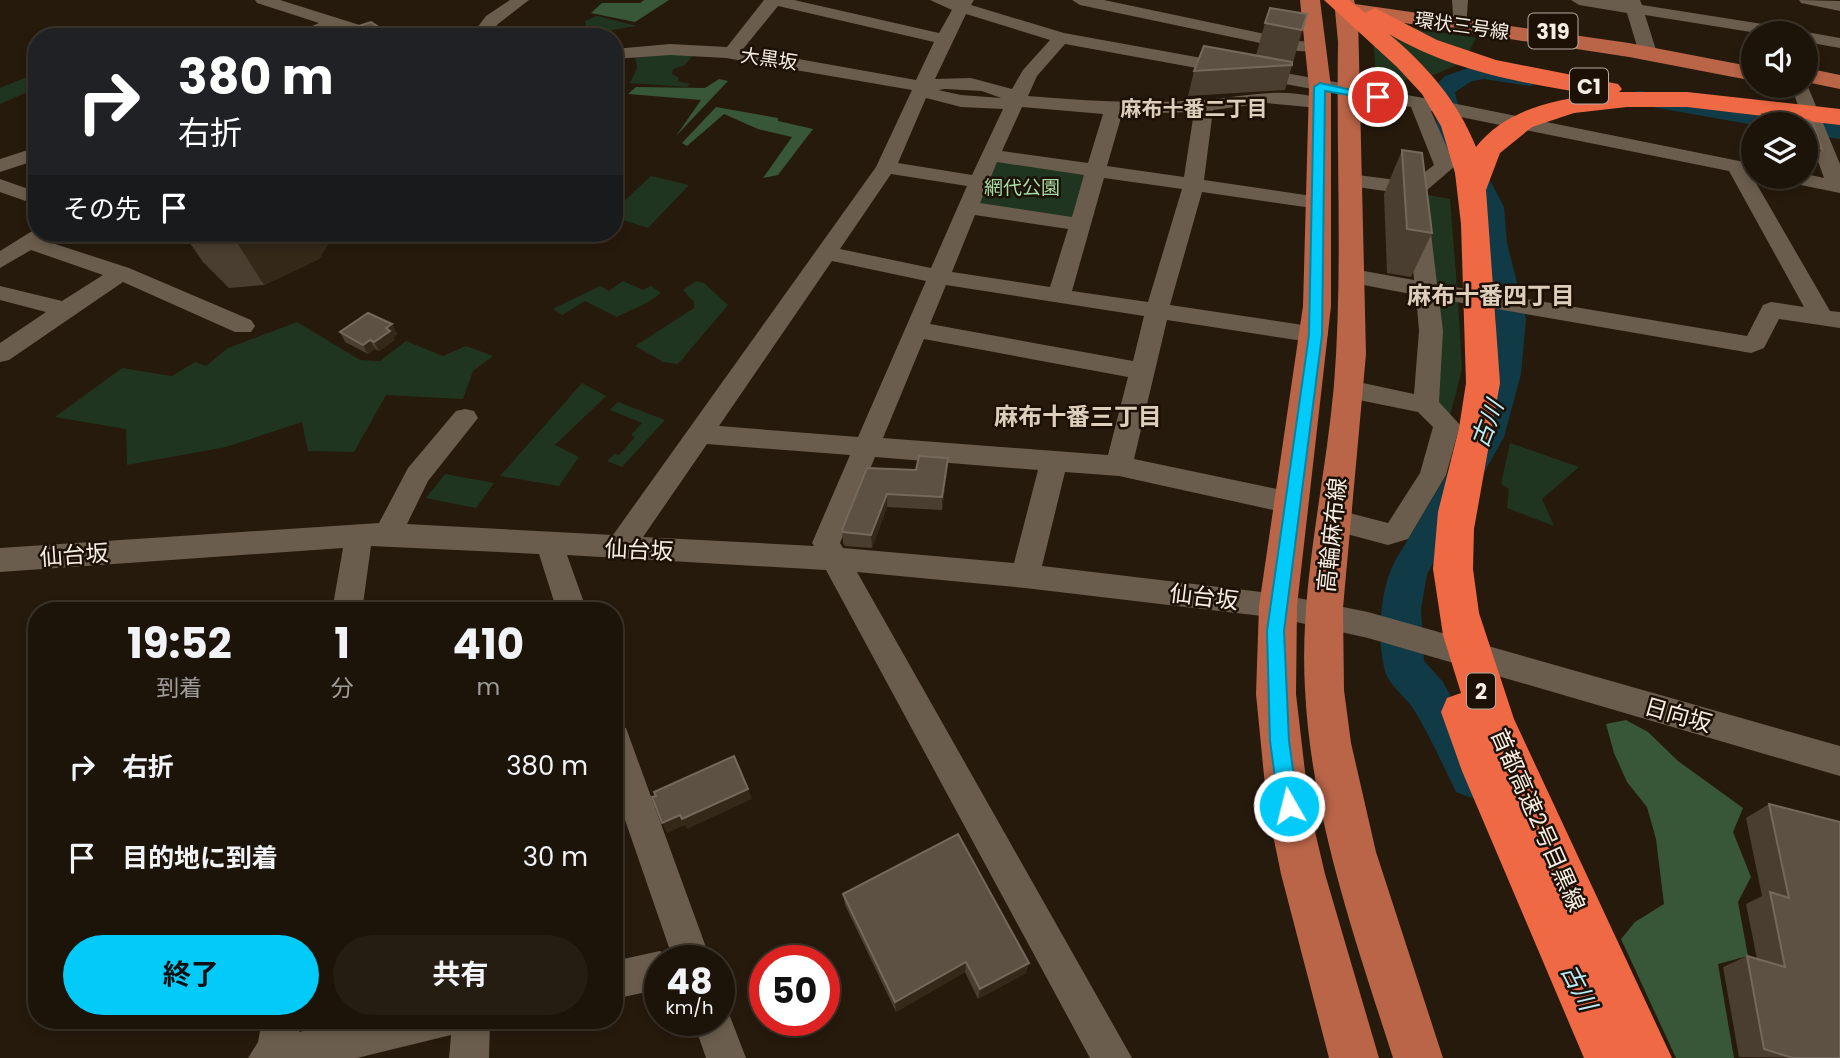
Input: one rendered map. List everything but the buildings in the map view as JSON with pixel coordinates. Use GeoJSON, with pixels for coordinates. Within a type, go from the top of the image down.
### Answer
{"type":"FeatureCollection","features":[{"type":"Feature","properties":{"kind":"highway","name":"首都高速2号目黒線"},"geometry":{"type":"LineString","coordinates":[[1333,1],[1389,48],[1431,90],[1459,138],[1475,212],[1486,298],[1480,409],[1455,521],[1453,566],[1456,605],[1473,668],[1493,721],[1645,1058]]}},
{"type":"Feature","properties":{"kind":"highway","name":"首都高速2号目黒線"},"geometry":{"type":"LineString","coordinates":[[1333,1],[1416,91],[1444,138],[1456,181],[1472,366],[1468,406],[1440,549],[1438,584],[1445,644],[1464,715],[1485,771],[1611,1058]]}},
{"type":"Feature","properties":{"kind":"highway","name":"C1"},"geometry":{"type":"LineString","coordinates":[[1333,1],[1423,41],[1495,67],[1601,88],[1836,122]]}},
{"type":"Feature","properties":{"kind":"highway"},"geometry":{"type":"LineString","coordinates":[[1472,366],[1472,178],[1485,152],[1513,126],[1555,108],[1631,99],[1718,103],[1836,122]]}},
{"type":"Feature","properties":{"kind":"highway"},"geometry":{"type":"LineString","coordinates":[[1486,298],[1478,192],[1482,169],[1503,140],[1525,125],[1582,106],[1634,102],[1732,107],[1836,122]]}},
{"type":"Feature","properties":{"kind":"main road","name":"環状三号線"},"geometry":{"type":"LineString","coordinates":[[1333,1],[1460,15],[1741,63]]}},
{"type":"Feature","properties":{"kind":"main road","name":"高輪麻布線"},"geometry":{"type":"LineString","coordinates":[[1333,1],[1317,47],[1333,89],[1350,180],[1353,276],[1349,389],[1324,615],[1326,703],[1341,791],[1378,939],[1418,1058]]}},
{"type":"Feature","properties":{"kind":"main road","name":"高輪麻布線"},"geometry":{"type":"LineString","coordinates":[[1333,1],[1333,89],[1319,203],[1315,335],[1278,606],[1276,694],[1289,806],[1303,874],[1354,1058]]}},
{"type":"Feature","properties":{"kind":"main road","name":"環状三号線"},"geometry":{"type":"LineString","coordinates":[[1647,49],[1741,71]]}},
{"type":"Feature","properties":{"kind":"main road"},"geometry":{"type":"LineString","coordinates":[[1818,77],[1840,82]]}},
{"type":"Feature","properties":{"kind":"main road"},"geometry":{"type":"LineString","coordinates":[[1818,94],[1840,91]]}},
{"type":"Feature","properties":{"kind":"street"},"geometry":{"type":"LineString","coordinates":[[264,0],[348,28]]}},
{"type":"Feature","properties":{"kind":"street"},"geometry":{"type":"LineString","coordinates":[[485,28],[492,20],[521,0]]}},
{"type":"Feature","properties":{"kind":"street"},"geometry":{"type":"LineString","coordinates":[[731,53],[773,0],[944,39]]}},
{"type":"Feature","properties":{"kind":"street"},"geometry":{"type":"LineString","coordinates":[[938,0],[964,4],[1061,38],[1462,111],[1741,167]]}},
{"type":"Feature","properties":{"kind":"street"},"geometry":{"type":"LineString","coordinates":[[1080,0],[1137,6],[1298,46],[1317,47]]}},
{"type":"Feature","properties":{"kind":"street"},"geometry":{"type":"LineString","coordinates":[[1579,0],[1633,4],[1741,24]]}},
{"type":"Feature","properties":{"kind":"street"},"geometry":{"type":"LineString","coordinates":[[620,548],[886,167],[944,39],[964,4]]}},
{"type":"Feature","properties":{"kind":"street"},"geometry":{"type":"LineString","coordinates":[[1633,4],[1647,49]]}},
{"type":"Feature","properties":{"kind":"street"},"geometry":{"type":"LineString","coordinates":[[1108,47],[1137,6]]}},
{"type":"Feature","properties":{"kind":"street"},"geometry":{"type":"LineString","coordinates":[[1796,6],[1840,6]]}},
{"type":"Feature","properties":{"kind":"street"},"geometry":{"type":"LineString","coordinates":[[322,28],[334,24]]}},
{"type":"Feature","properties":{"kind":"street"},"geometry":{"type":"LineString","coordinates":[[1061,38],[1030,74],[990,155],[826,543],[1112,1058]]}},
{"type":"Feature","properties":{"kind":"street"},"geometry":{"type":"LineString","coordinates":[[1818,39],[1840,43]]}},
{"type":"Feature","properties":{"kind":"street","name":"大黒坂"},"geometry":{"type":"LineString","coordinates":[[623,53],[652,49],[731,53],[811,65],[922,87],[934,95],[961,101],[997,104],[1017,101],[1114,109],[1204,106],[1265,97],[1304,102],[1312,99],[1312,88],[1333,89]]}},
{"type":"Feature","properties":{"kind":"street"},"geometry":{"type":"LineString","coordinates":[[1809,98],[1836,122],[1838,187],[1818,183]]}},
{"type":"Feature","properties":{"kind":"street"},"geometry":{"type":"LineString","coordinates":[[1350,180],[1416,189],[1445,166],[1413,103]]}},
{"type":"Feature","properties":{"kind":"street"},"geometry":{"type":"LineString","coordinates":[[1119,466],[1141,371],[1193,186],[1204,106]]}},
{"type":"Feature","properties":{"kind":"street"},"geometry":{"type":"LineString","coordinates":[[1059,295],[1114,109]]}},
{"type":"Feature","properties":{"kind":"street"},"geometry":{"type":"LineString","coordinates":[[990,155],[1319,203]]}},
{"type":"Feature","properties":{"kind":"street"},"geometry":{"type":"LineString","coordinates":[[0,166],[28,156]]}},
{"type":"Feature","properties":{"kind":"street"},"geometry":{"type":"LineString","coordinates":[[886,167],[979,182]]}},
{"type":"Feature","properties":{"kind":"street"},"geometry":{"type":"LineString","coordinates":[[0,185],[28,196]]}},
{"type":"Feature","properties":{"kind":"street"},"geometry":{"type":"LineString","coordinates":[[1416,189],[1431,331],[1426,405]]}},
{"type":"Feature","properties":{"kind":"street"},"geometry":{"type":"LineString","coordinates":[[1757,189],[1831,318]]}},
{"type":"Feature","properties":{"kind":"street"},"geometry":{"type":"LineString","coordinates":[[968,208],[1079,224]]}},
{"type":"Feature","properties":{"kind":"street"},"geometry":{"type":"LineString","coordinates":[[0,261],[30,242]]}},
{"type":"Feature","properties":{"kind":"street"},"geometry":{"type":"LineString","coordinates":[[46,242],[243,326]]}},
{"type":"Feature","properties":{"kind":"street"},"geometry":{"type":"LineString","coordinates":[[827,253],[940,277],[1315,335]]}},
{"type":"Feature","properties":{"kind":"street"},"geometry":{"type":"LineString","coordinates":[[0,354],[121,273]]}},
{"type":"Feature","properties":{"kind":"street"},"geometry":{"type":"LineString","coordinates":[[1353,276],[1486,298],[1538,311],[1751,345],[1756,342],[1771,310],[1831,318]]}},
{"type":"Feature","properties":{"kind":"street"},"geometry":{"type":"LineString","coordinates":[[0,293],[66,310]]}},
{"type":"Feature","properties":{"kind":"street"},"geometry":{"type":"LineString","coordinates":[[917,330],[1141,371]]}},
{"type":"Feature","properties":{"kind":"street"},"geometry":{"type":"LineString","coordinates":[[1334,520],[1388,534],[1398,531],[1433,475],[1444,446],[1447,425],[1426,405],[1349,389]]}},
{"type":"Feature","properties":{"kind":"street"},"geometry":{"type":"LineString","coordinates":[[388,534],[417,475],[465,418]]}},
{"type":"Feature","properties":{"kind":"street"},"geometry":{"type":"LineString","coordinates":[[698,434],[1119,466],[1291,503]]}},
{"type":"Feature","properties":{"kind":"street"},"geometry":{"type":"LineString","coordinates":[[1025,576],[1054,461]]}},
{"type":"Feature","properties":{"kind":"street"},"geometry":{"type":"LineString","coordinates":[[348,602],[359,534]]}},
{"type":"Feature","properties":{"kind":"street","name":"仙台坂"},"geometry":{"type":"LineString","coordinates":[[0,560],[388,534],[867,561],[1025,576],[1278,606],[1324,615]]}},
{"type":"Feature","properties":{"kind":"street"},"geometry":{"type":"LineString","coordinates":[[553,545],[553,556],[569,602]]}},
{"type":"Feature","properties":{"kind":"street","name":"日向坂"},"geometry":{"type":"LineString","coordinates":[[1324,615],[1402,634],[1840,761]]}},
{"type":"Feature","properties":{"kind":"street"},"geometry":{"type":"LineString","coordinates":[[623,765],[686,945]]}},
{"type":"Feature","properties":{"kind":"street"},"geometry":{"type":"LineString","coordinates":[[623,978],[644,973]]}},
{"type":"Feature","properties":{"kind":"street"},"geometry":{"type":"LineString","coordinates":[[275,1048],[386,1029]]}},
{"type":"Feature","properties":{"kind":"street"},"geometry":{"type":"LineString","coordinates":[[469,1058],[471,1029]]}},
{"type":"Feature","properties":{"kind":"street"},"geometry":{"type":"LineString","coordinates":[[718,1036],[726,1058]]}},
{"type":"Feature","properties":{"kind":"green space"},"geometry":{"type":"Polygon","coordinates":[[[644,0],[669,0],[635,22],[591,13],[602,3],[640,3],[644,0]]]}},
{"type":"Feature","properties":{"kind":"green space"},"geometry":{"type":"Polygon","coordinates":[[[597,16],[637,26],[586,28],[585,21],[597,16]]]}},
{"type":"Feature","properties":{"kind":"green space"},"geometry":{"type":"Polygon","coordinates":[[[1372,22],[1476,38],[1464,62],[1429,77],[1384,82],[1376,76],[1372,22]]]}},
{"type":"Feature","properties":{"kind":"green space"},"geometry":{"type":"Polygon","coordinates":[[[661,52],[693,55],[685,65],[673,69],[672,74],[679,78],[678,81],[690,84],[687,87],[630,83],[637,68],[635,55],[661,52]]]}},
{"type":"Feature","properties":{"kind":"green space"},"geometry":{"type":"Polygon","coordinates":[[[28,77],[28,92],[0,104],[0,88],[28,77]]]}},
{"type":"Feature","properties":{"kind":"green space"},"geometry":{"type":"Polygon","coordinates":[[[719,79],[728,81],[676,136],[701,100],[628,94],[636,87],[705,88],[719,79]]]}},
{"type":"Feature","properties":{"kind":"green space"},"geometry":{"type":"Polygon","coordinates":[[[716,107],[778,118],[778,121],[813,129],[778,175],[763,178],[792,137],[758,129],[724,114],[687,146],[682,143],[716,107]]]}},
{"type":"Feature","properties":{"kind":"green space","name":"網代公園"},"geometry":{"type":"Polygon","coordinates":[[[993,160],[1086,171],[1078,214],[1069,219],[977,203],[993,160]]]}},
{"type":"Feature","properties":{"kind":"green space"},"geometry":{"type":"Polygon","coordinates":[[[651,176],[689,185],[648,228],[623,220],[623,202],[651,176]]]}},
{"type":"Feature","properties":{"kind":"green space"},"geometry":{"type":"Polygon","coordinates":[[[1428,195],[1450,199],[1457,287],[1431,283],[1428,195]]]}},
{"type":"Feature","properties":{"kind":"green space"},"geometry":{"type":"Polygon","coordinates":[[[623,281],[643,290],[651,286],[661,293],[617,317],[585,301],[562,315],[553,309],[600,286],[609,291],[623,281]]]}},
{"type":"Feature","properties":{"kind":"green space"},"geometry":{"type":"Polygon","coordinates":[[[696,281],[704,283],[728,305],[678,364],[663,362],[635,346],[694,308],[694,302],[683,290],[696,281]]]}},
{"type":"Feature","properties":{"kind":"green space"},"geometry":{"type":"Polygon","coordinates":[[[1434,298],[1458,301],[1462,369],[1450,416],[1435,403],[1434,298]]]}},
{"type":"Feature","properties":{"kind":"green space"},"geometry":{"type":"Polygon","coordinates":[[[297,322],[360,360],[380,361],[406,341],[443,356],[466,346],[493,356],[473,371],[463,399],[386,395],[354,452],[308,451],[302,422],[226,447],[127,465],[126,429],[55,417],[122,368],[172,376],[195,362],[206,366],[228,348],[297,322]]]}},
{"type":"Feature","properties":{"kind":"green space"},"geometry":{"type":"Polygon","coordinates":[[[582,383],[606,396],[555,445],[579,457],[559,486],[500,476],[582,383]]]}},
{"type":"Feature","properties":{"kind":"green space"},"geometry":{"type":"Polygon","coordinates":[[[618,402],[665,420],[622,467],[607,461],[614,454],[619,455],[635,437],[631,435],[642,423],[610,410],[618,402]]]}},
{"type":"Feature","properties":{"kind":"green space"},"geometry":{"type":"Polygon","coordinates":[[[1510,443],[1579,467],[1542,499],[1554,526],[1507,508],[1509,489],[1501,484],[1510,443]]]}},
{"type":"Feature","properties":{"kind":"green space"},"geometry":{"type":"Polygon","coordinates":[[[445,474],[494,483],[476,508],[426,498],[445,474]]]}},
{"type":"Feature","properties":{"kind":"green space"},"geometry":{"type":"Polygon","coordinates":[[[1626,720],[1648,732],[1678,761],[1743,808],[1733,832],[1751,877],[1738,902],[1748,956],[1718,964],[1734,1058],[1676,1058],[1621,939],[1635,922],[1664,904],[1656,839],[1647,807],[1627,782],[1614,753],[1606,724],[1626,720]]]}},
{"type":"Feature","properties":{"kind":"waterway","name":"古川"},"geometry":{"type":"LineString","coordinates":[[1472,777],[1428,695],[1404,668],[1401,609],[1408,572],[1487,437],[1505,374],[1511,319],[1493,243],[1490,207],[1451,131],[1443,90],[1453,82],[1474,73],[1495,73],[1530,79]]}},
{"type":"Feature","properties":{"kind":"waterway","name":"古川"},"geometry":{"type":"LineString","coordinates":[[1639,98],[1741,115]]}},
{"type":"Feature","properties":{"kind":"waterway","name":"古川"},"geometry":{"type":"LineString","coordinates":[[1818,128],[1840,131]]}},
{"type":"Feature","properties":{"kind":"district","name":"麻布十番二丁目"},"geometry":{"type":"Point","coordinates":[1194,108]}},
{"type":"Feature","properties":{"kind":"district","name":"麻布十番四丁目"},"geometry":{"type":"Point","coordinates":[1491,295]}},
{"type":"Feature","properties":{"kind":"district","name":"麻布十番三丁目"},"geometry":{"type":"Point","coordinates":[1078,416]}},
{"type":"Feature","properties":{"kind":"route"},"geometry":{"type":"LineString","coordinates":[[1289,806],[1279,741],[1275,631],[1315,335],[1319,270],[1320,87],[1378,97]]}}]}
